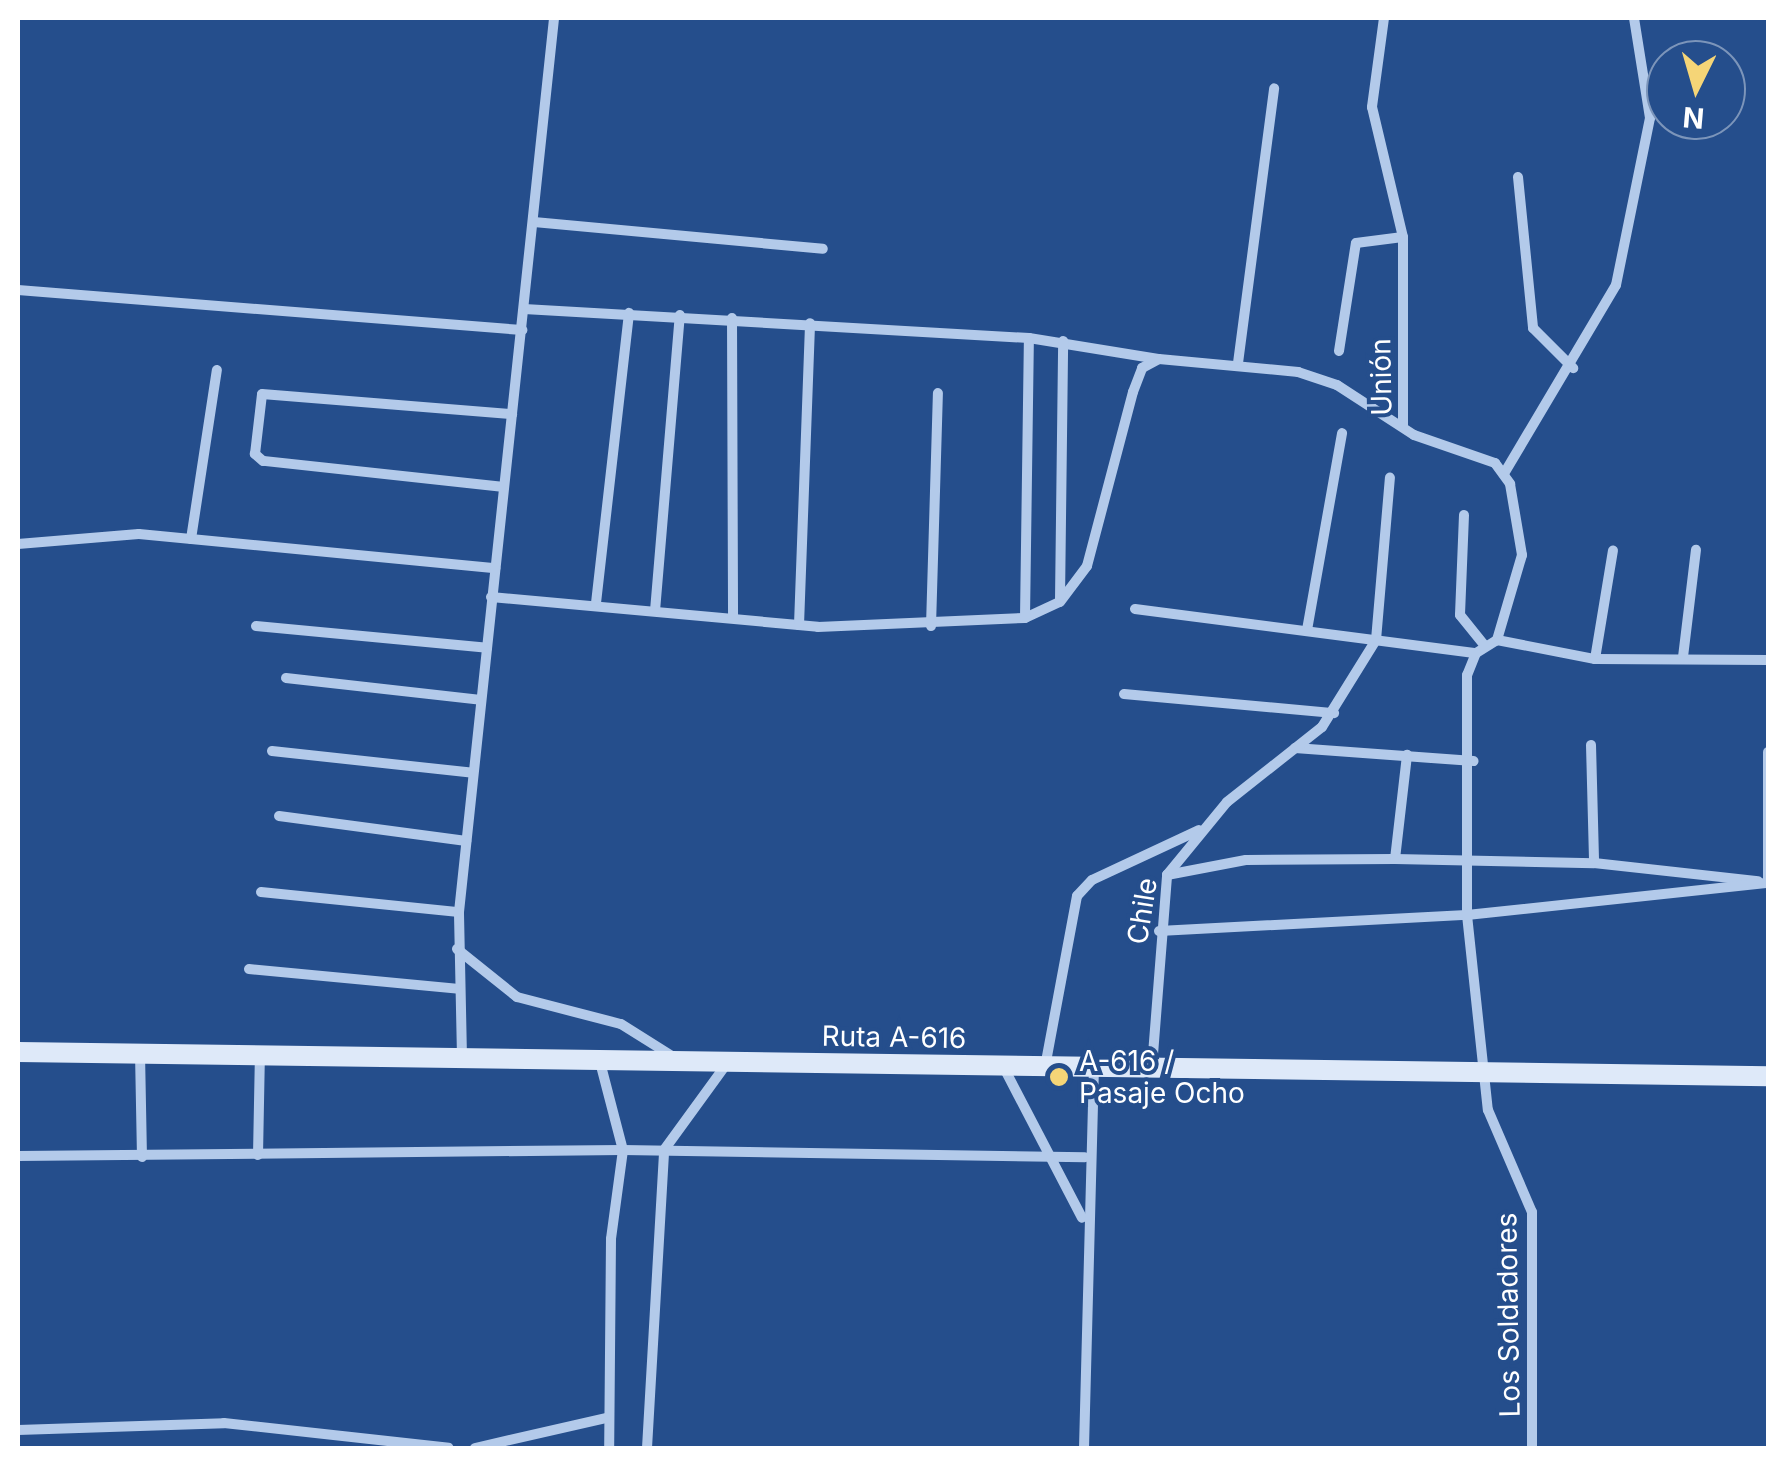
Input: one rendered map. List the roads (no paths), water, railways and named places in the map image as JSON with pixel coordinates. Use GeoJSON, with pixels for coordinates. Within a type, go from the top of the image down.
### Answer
{"type":"FeatureCollection","features":[{"type":"Feature","properties":{"kind":"main road","name":"Ruta A-616"},"geometry":{"type":"LineString","coordinates":[[18,1052],[1094,1067],[1152,1073],[1484,1071],[1768,1076]]}},
{"type":"Feature","properties":{"kind":"street"},"geometry":{"type":"LineString","coordinates":[[462,1057],[459,912],[554,18]]}},
{"type":"Feature","properties":{"kind":"street","name":"Unión"},"geometry":{"type":"LineString","coordinates":[[1384,18],[1372,106],[1403,237],[1403,428],[1505,472]]}},
{"type":"Feature","properties":{"kind":"street"},"geometry":{"type":"LineString","coordinates":[[1497,640],[1522,554],[1505,472],[1573,368],[1616,285],[1650,118],[1634,18]]}},
{"type":"Feature","properties":{"kind":"street"},"geometry":{"type":"LineString","coordinates":[[1238,362],[1274,88]]}},
{"type":"Feature","properties":{"kind":"street"},"geometry":{"type":"LineString","coordinates":[[1518,177],[1534,328],[1573,368]]}},
{"type":"Feature","properties":{"kind":"street"},"geometry":{"type":"LineString","coordinates":[[534,222],[823,249]]}},
{"type":"Feature","properties":{"kind":"street"},"geometry":{"type":"LineString","coordinates":[[1339,351],[1356,243],[1403,237]]}},
{"type":"Feature","properties":{"kind":"street"},"geometry":{"type":"LineString","coordinates":[[18,290],[522,330]]}},
{"type":"Feature","properties":{"kind":"street"},"geometry":{"type":"LineString","coordinates":[[524,308],[810,322],[1028,338],[1159,359],[1238,362],[1337,385],[1403,428]]}},
{"type":"Feature","properties":{"kind":"street"},"geometry":{"type":"LineString","coordinates":[[596,603],[629,313]]}},
{"type":"Feature","properties":{"kind":"street"},"geometry":{"type":"LineString","coordinates":[[655,611],[680,316]]}},
{"type":"Feature","properties":{"kind":"street"},"geometry":{"type":"LineString","coordinates":[[732,318],[733,617]]}},
{"type":"Feature","properties":{"kind":"street"},"geometry":{"type":"LineString","coordinates":[[799,625],[810,322]]}},
{"type":"Feature","properties":{"kind":"street"},"geometry":{"type":"LineString","coordinates":[[1025,618],[1028,338]]}},
{"type":"Feature","properties":{"kind":"street"},"geometry":{"type":"LineString","coordinates":[[1060,602],[1063,341]]}},
{"type":"Feature","properties":{"kind":"street"},"geometry":{"type":"LineString","coordinates":[[492,597],[596,603],[799,625],[931,626],[1025,618],[1060,602],[1087,566],[1112,500],[1142,368],[1159,359]]}},
{"type":"Feature","properties":{"kind":"street"},"geometry":{"type":"LineString","coordinates":[[191,539],[217,370]]}},
{"type":"Feature","properties":{"kind":"street"},"geometry":{"type":"LineString","coordinates":[[931,626],[938,393]]}},
{"type":"Feature","properties":{"kind":"street"},"geometry":{"type":"LineString","coordinates":[[504,486],[262,461],[255,454],[262,394],[512,414]]}},
{"type":"Feature","properties":{"kind":"street"},"geometry":{"type":"LineString","coordinates":[[1307,630],[1342,433]]}},
{"type":"Feature","properties":{"kind":"street"},"geometry":{"type":"LineString","coordinates":[[1376,640],[1390,478]]}},
{"type":"Feature","properties":{"kind":"street"},"geometry":{"type":"LineString","coordinates":[[1464,515],[1460,615],[1480,649]]}},
{"type":"Feature","properties":{"kind":"street"},"geometry":{"type":"LineString","coordinates":[[18,544],[191,539],[495,568]]}},
{"type":"Feature","properties":{"kind":"street"},"geometry":{"type":"LineString","coordinates":[[1595,659],[1612,550]]}},
{"type":"Feature","properties":{"kind":"street"},"geometry":{"type":"LineString","coordinates":[[1684,657],[1696,550]]}},
{"type":"Feature","properties":{"kind":"street"},"geometry":{"type":"LineString","coordinates":[[1135,609],[1376,640],[1480,649],[1497,640],[1595,659],[1768,660]]}},
{"type":"Feature","properties":{"kind":"street"},"geometry":{"type":"LineString","coordinates":[[256,626],[486,648]]}},
{"type":"Feature","properties":{"kind":"street","name":"Chile"},"geometry":{"type":"LineString","coordinates":[[1152,1073],[1159,931],[1167,875],[1200,829],[1334,713],[1376,640]]}},
{"type":"Feature","properties":{"kind":"street"},"geometry":{"type":"LineString","coordinates":[[1480,649],[1467,675],[1474,761],[1467,915],[1484,1071]]}},
{"type":"Feature","properties":{"kind":"street"},"geometry":{"type":"LineString","coordinates":[[286,678],[481,700]]}},
{"type":"Feature","properties":{"kind":"street"},"geometry":{"type":"LineString","coordinates":[[1124,694],[1334,713]]}},
{"type":"Feature","properties":{"kind":"street"},"geometry":{"type":"LineString","coordinates":[[1591,745],[1594,862]]}},
{"type":"Feature","properties":{"kind":"street"},"geometry":{"type":"LineString","coordinates":[[1292,748],[1474,761]]}},
{"type":"Feature","properties":{"kind":"street"},"geometry":{"type":"LineString","coordinates":[[272,750],[474,773]]}},
{"type":"Feature","properties":{"kind":"street"},"geometry":{"type":"LineString","coordinates":[[1768,752],[1768,882]]}},
{"type":"Feature","properties":{"kind":"street"},"geometry":{"type":"LineString","coordinates":[[1395,859],[1408,754]]}},
{"type":"Feature","properties":{"kind":"street"},"geometry":{"type":"LineString","coordinates":[[279,816],[466,841]]}},
{"type":"Feature","properties":{"kind":"street"},"geometry":{"type":"LineString","coordinates":[[1045,1067],[1077,896],[1092,880],[1200,829]]}},
{"type":"Feature","properties":{"kind":"street"},"geometry":{"type":"LineString","coordinates":[[1167,875],[1246,860],[1395,859],[1594,862],[1768,882]]}},
{"type":"Feature","properties":{"kind":"street"},"geometry":{"type":"LineString","coordinates":[[1159,931],[1467,915],[1768,882]]}},
{"type":"Feature","properties":{"kind":"street"},"geometry":{"type":"LineString","coordinates":[[261,892],[459,912]]}},
{"type":"Feature","properties":{"kind":"street"},"geometry":{"type":"LineString","coordinates":[[457,949],[516,997],[621,1024],[681,1062]]}},
{"type":"Feature","properties":{"kind":"street"},"geometry":{"type":"LineString","coordinates":[[248,970],[459,989]]}},
{"type":"Feature","properties":{"kind":"street"},"geometry":{"type":"LineString","coordinates":[[140,1053],[142,1157]]}},
{"type":"Feature","properties":{"kind":"street"},"geometry":{"type":"LineString","coordinates":[[258,1156],[260,1054]]}},
{"type":"Feature","properties":{"kind":"street"},"geometry":{"type":"LineString","coordinates":[[600,1062],[623,1150],[606,1418],[609,1448]]}},
{"type":"Feature","properties":{"kind":"street"},"geometry":{"type":"LineString","coordinates":[[646,1448],[664,1150],[728,1062]]}},
{"type":"Feature","properties":{"kind":"street"},"geometry":{"type":"LineString","coordinates":[[1002,1066],[1085,1223]]}},
{"type":"Feature","properties":{"kind":"street"},"geometry":{"type":"LineString","coordinates":[[1084,1448],[1085,1157],[1094,1067]]}},
{"type":"Feature","properties":{"kind":"street","name":"Los Soldadores"},"geometry":{"type":"LineString","coordinates":[[1484,1071],[1488,1110],[1532,1212],[1532,1448]]}},
{"type":"Feature","properties":{"kind":"street"},"geometry":{"type":"LineString","coordinates":[[18,1156],[664,1150],[1085,1157]]}},
{"type":"Feature","properties":{"kind":"street"},"geometry":{"type":"LineString","coordinates":[[475,1448],[606,1418]]}},
{"type":"Feature","properties":{"kind":"street"},"geometry":{"type":"LineString","coordinates":[[18,1430],[224,1423],[449,1448]]}},
{"type":"Feature","properties":{"kind":"place","name":"A-616 / Pasaje Ocho"},"geometry":{"type":"Point","coordinates":[1059,1077]}}]}
